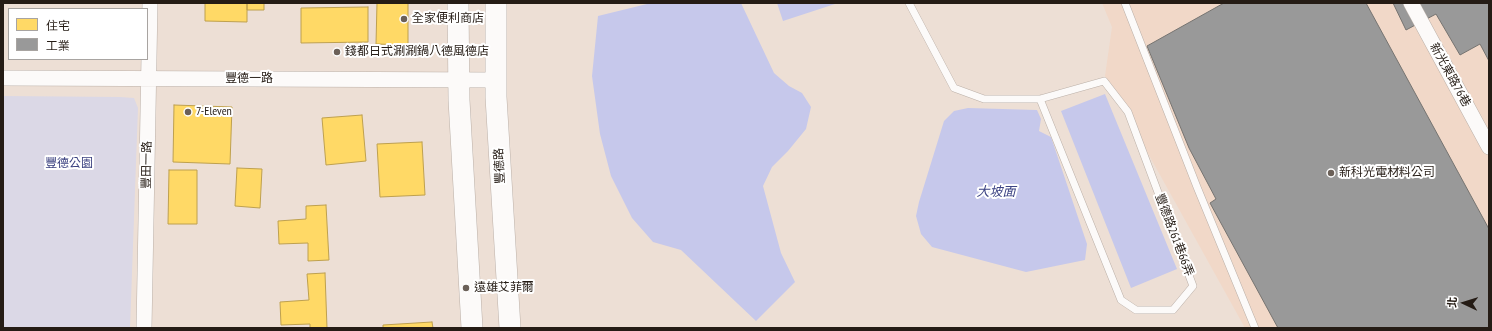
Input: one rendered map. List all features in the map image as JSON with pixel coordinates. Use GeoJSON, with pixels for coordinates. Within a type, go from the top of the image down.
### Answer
{"type":"FeatureCollection","features":[{"type":"Feature","properties":{"kind":"main road"},"geometry":{"type":"LineString","coordinates":[[458,3],[458,80],[472,328]]}},
{"type":"Feature","properties":{"kind":"main road","name":"豐德路"},"geometry":{"type":"LineString","coordinates":[[496,3],[496,80],[510,328]]}},
{"type":"Feature","properties":{"kind":"street","name":"豐田一路"},"geometry":{"type":"LineString","coordinates":[[144,328],[150,3]]}},
{"type":"Feature","properties":{"kind":"street","name":"新光東路76巷"},"geometry":{"type":"LineString","coordinates":[[1411,3],[1489,145]]}},
{"type":"Feature","properties":{"kind":"street","name":"豐德一路"},"geometry":{"type":"LineString","coordinates":[[3,78],[496,80]]}},
{"type":"Feature","properties":{"kind":"lane","name":"豐德路261巷66弄"},"geometry":{"type":"LineString","coordinates":[[909,3],[954,88],[984,99],[1040,99],[1104,80],[1128,112],[1194,286],[1173,310],[1136,310],[1122,300],[1040,99]]}},
{"type":"Feature","properties":{"kind":"lane"},"geometry":{"type":"LineString","coordinates":[[1125,3],[1197,187],[1255,328]]}},
{"type":"Feature","properties":{"kind":"shaded area","name":"新科光電材料公司"},"geometry":{"type":"Polygon","coordinates":[[[1102,3],[1489,3],[1489,328],[1245,328],[1105,76],[1112,27],[1102,3]]]}},
{"type":"Feature","properties":{"kind":"green space","name":"豐德公園"},"geometry":{"type":"Polygon","coordinates":[[[3,96],[134,98],[138,108],[130,328],[3,328],[3,96]]]}},
{"type":"Feature","properties":{"kind":"water"},"geometry":{"type":"Polygon","coordinates":[[[651,3],[741,3],[774,73],[789,86],[802,93],[811,107],[806,129],[788,151],[772,167],[763,186],[781,253],[795,282],[756,321],[681,250],[653,242],[632,218],[611,176],[600,134],[592,76],[598,16],[651,3]]]}},
{"type":"Feature","properties":{"kind":"water"},"geometry":{"type":"Polygon","coordinates":[[[777,3],[838,3],[783,21],[777,3]]]}},
{"type":"Feature","properties":{"kind":"water"},"geometry":{"type":"Polygon","coordinates":[[[1105,94],[1177,269],[1131,288],[1061,111],[1105,94]]]}},
{"type":"Feature","properties":{"kind":"water","name":"大坡面"},"geometry":{"type":"Polygon","coordinates":[[[968,108],[1037,110],[1041,119],[1039,131],[1051,137],[1087,244],[1085,260],[1026,272],[932,247],[921,234],[916,216],[944,121],[954,111],[968,108]]]}},
{"type":"Feature","properties":{"kind":"building: 住宅"},"geometry":{"type":"Polygon","coordinates":[[[205,3],[247,3],[247,22],[205,21],[205,3]]]}},
{"type":"Feature","properties":{"kind":"building: 住宅"},"geometry":{"type":"Polygon","coordinates":[[[247,3],[264,3],[264,10],[247,10],[247,3]]]}},
{"type":"Feature","properties":{"kind":"building: 住宅"},"geometry":{"type":"Polygon","coordinates":[[[377,3],[408,3],[408,45],[376,44],[377,3]]]}},
{"type":"Feature","properties":{"kind":"building: 住宅"},"geometry":{"type":"Polygon","coordinates":[[[368,7],[368,42],[301,43],[301,8],[368,7]]]}},
{"type":"Feature","properties":{"kind":"building: 住宅"},"geometry":{"type":"Polygon","coordinates":[[[174,105],[232,107],[230,164],[173,162],[174,105]]]}},
{"type":"Feature","properties":{"kind":"building: 住宅"},"geometry":{"type":"Polygon","coordinates":[[[362,115],[366,161],[326,165],[322,118],[362,115]]]}},
{"type":"Feature","properties":{"kind":"building: 住宅"},"geometry":{"type":"Polygon","coordinates":[[[422,142],[425,195],[380,197],[377,144],[422,142]]]}},
{"type":"Feature","properties":{"kind":"building: 住宅"},"geometry":{"type":"Polygon","coordinates":[[[237,168],[262,169],[260,208],[235,206],[237,168]]]}},
{"type":"Feature","properties":{"kind":"building: 住宅"},"geometry":{"type":"Polygon","coordinates":[[[169,170],[197,170],[197,224],[168,224],[169,170]]]}},
{"type":"Feature","properties":{"kind":"building: 住宅"},"geometry":{"type":"Polygon","coordinates":[[[326,205],[329,260],[308,261],[308,243],[279,244],[278,221],[306,219],[306,206],[326,205]]]}},
{"type":"Feature","properties":{"kind":"building: 住宅"},"geometry":{"type":"Polygon","coordinates":[[[325,273],[327,328],[310,328],[310,324],[281,325],[280,302],[309,300],[307,274],[325,273]]]}},
{"type":"Feature","properties":{"kind":"building: 住宅"},"geometry":{"type":"Polygon","coordinates":[[[432,322],[433,328],[383,328],[383,325],[432,322]]]}},
{"type":"Feature","properties":{"kind":"building: 工業","name":"新科光電材料公司"},"geometry":{"type":"Polygon","coordinates":[[[1224,3],[1366,3],[1489,229],[1489,328],[1278,328],[1210,203],[1216,199],[1189,148],[1147,46],[1224,3]]]}},
{"type":"Feature","properties":{"kind":"building: 工業"},"geometry":{"type":"Polygon","coordinates":[[[1393,3],[1489,3],[1489,61],[1480,44],[1460,55],[1436,14],[1406,30],[1393,3]]]}},
{"type":"Feature","properties":{"kind":"place","name":"全家便利商店"},"geometry":{"type":"Point","coordinates":[404,19]}},
{"type":"Feature","properties":{"kind":"place","name":"錢都日式涮涮鍋八德風德店"},"geometry":{"type":"Point","coordinates":[337,52]}},
{"type":"Feature","properties":{"kind":"place","name":"7-Eleven"},"geometry":{"type":"Point","coordinates":[188,112]}},
{"type":"Feature","properties":{"kind":"place","name":"新科光電材料公司"},"geometry":{"type":"Point","coordinates":[1331,173]}},
{"type":"Feature","properties":{"kind":"place","name":"遠雄艾菲爾"},"geometry":{"type":"Point","coordinates":[466,288]}}]}
